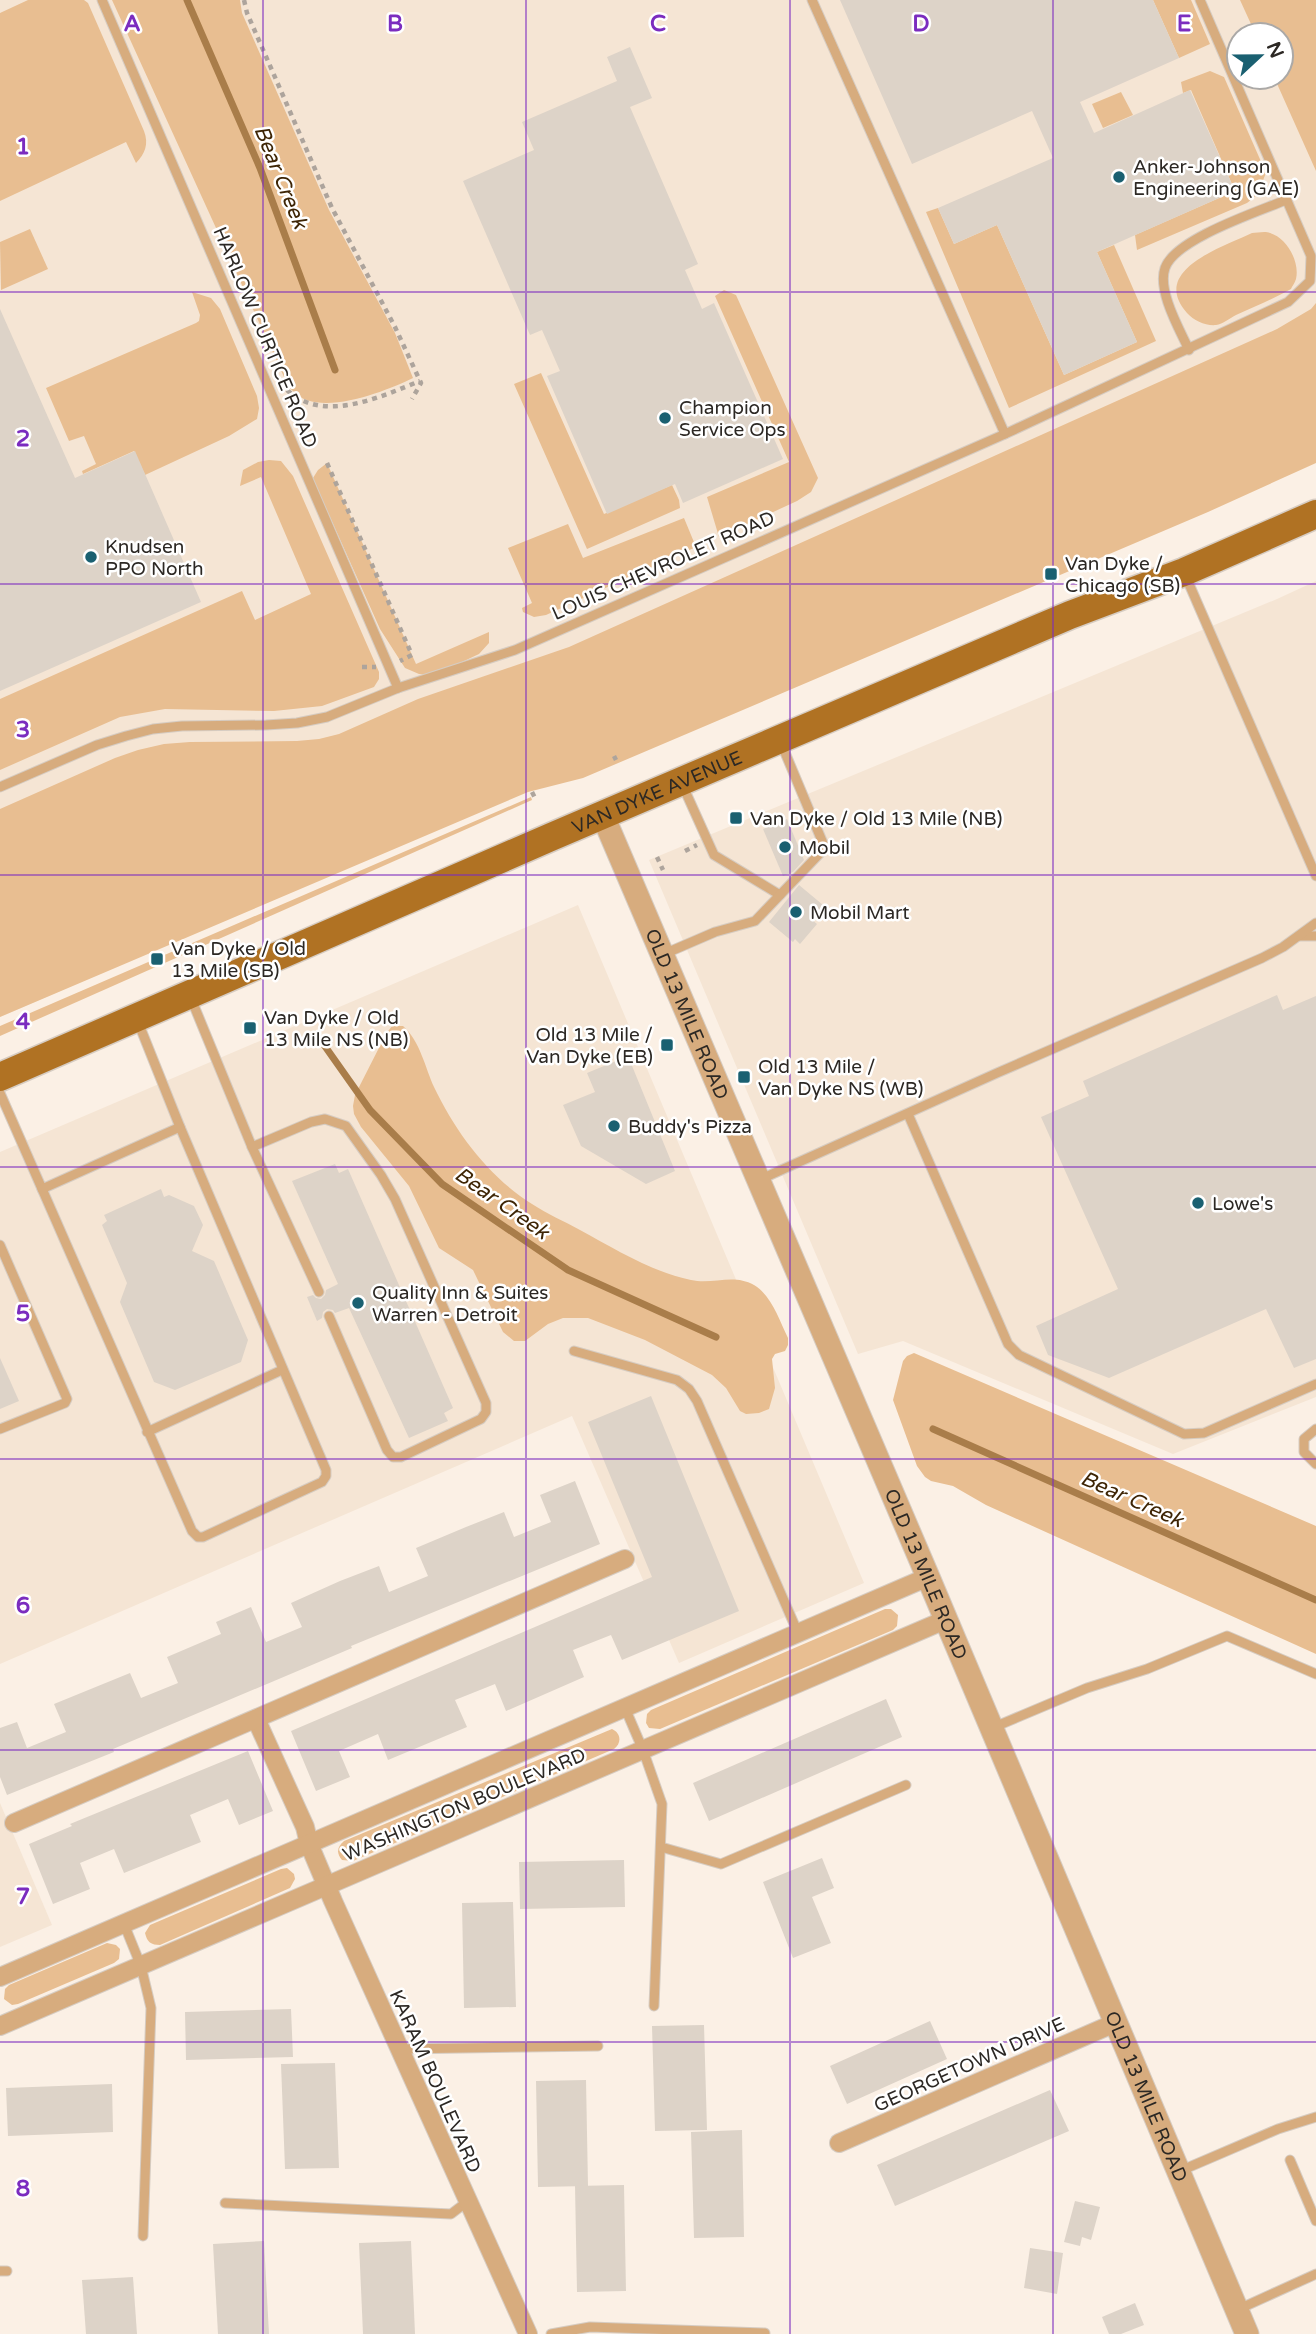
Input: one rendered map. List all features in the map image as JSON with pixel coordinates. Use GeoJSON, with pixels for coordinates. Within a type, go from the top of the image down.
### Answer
{"type":"FeatureCollection","features":[{"type":"Feature","properties":{"kind":"main road","name":"VAN DYKE AVENUE"},"geometry":{"type":"LineString","coordinates":[[0,1077],[1070,615],[1184,572],[1316,514]]}},
{"type":"Feature","properties":{"kind":"street","name":"OLD 13 MILE ROAD"},"geometry":{"type":"LineString","coordinates":[[603,816],[1247,2334]]}},
{"type":"Feature","properties":{"kind":"street"},"geometry":{"type":"LineString","coordinates":[[14,1823],[625,1559]]}},
{"type":"Feature","properties":{"kind":"street","name":"WASHINGTON BOULEVARD"},"geometry":{"type":"LineString","coordinates":[[0,1977],[928,1577]]}},
{"type":"Feature","properties":{"kind":"street","name":"WASHINGTON BOULEVARD"},"geometry":{"type":"LineString","coordinates":[[1,2023],[141,1966],[945,1620]]}},
{"type":"Feature","properties":{"kind":"street","name":"KARAM BOULEVARD"},"geometry":{"type":"LineString","coordinates":[[256,1719],[305,1827],[326,1886],[528,2334]]}},
{"type":"Feature","properties":{"kind":"street","name":"GEORGETOWN DRIVE"},"geometry":{"type":"LineString","coordinates":[[839,2143],[1115,2023]]}},
{"type":"Feature","properties":{"kind":"lane","name":"HARLOW CURTICE ROAD"},"geometry":{"type":"LineString","coordinates":[[102,0],[398,688]]}},
{"type":"Feature","properties":{"kind":"lane"},"geometry":{"type":"LineString","coordinates":[[812,0],[1005,434]]}},
{"type":"Feature","properties":{"kind":"lane"},"geometry":{"type":"LineString","coordinates":[[1189,350],[1166,297],[1164,270],[1174,254],[1197,238],[1286,200],[1200,0]]}},
{"type":"Feature","properties":{"kind":"lane","name":"LOUIS CHEVROLET ROAD"},"geometry":{"type":"LineString","coordinates":[[0,788],[97,745],[126,736],[153,729],[182,726],[298,723],[327,717],[398,688],[515,650],[1189,350],[1288,302],[1310,281],[1311,256],[1286,200]]}},
{"type":"Feature","properties":{"kind":"lane"},"geometry":{"type":"LineString","coordinates":[[1184,572],[1316,876]]}},
{"type":"Feature","properties":{"kind":"lane"},"geometry":{"type":"LineString","coordinates":[[662,954],[715,932],[755,920],[825,848],[780,740]]}},
{"type":"Feature","properties":{"kind":"lane"},"geometry":{"type":"LineString","coordinates":[[681,782],[714,855],[780,895]]}},
{"type":"Feature","properties":{"kind":"lane"},"geometry":{"type":"LineString","coordinates":[[758,1181],[1262,958],[1300,936],[1316,923]]}},
{"type":"Feature","properties":{"kind":"lane"},"geometry":{"type":"LineString","coordinates":[[1300,936],[1316,936]]}},
{"type":"Feature","properties":{"kind":"lane"},"geometry":{"type":"LineString","coordinates":[[190,995],[252,1147],[319,1292]]}},
{"type":"Feature","properties":{"kind":"lane"},"geometry":{"type":"LineString","coordinates":[[0,1093],[192,1531],[204,1537],[322,1482],[326,1470],[136,1018]]}},
{"type":"Feature","properties":{"kind":"lane"},"geometry":{"type":"LineString","coordinates":[[908,1114],[1008,1344],[1019,1355],[1184,1434],[1204,1433],[1316,1384]]}},
{"type":"Feature","properties":{"kind":"lane"},"geometry":{"type":"LineString","coordinates":[[252,1147],[311,1122],[325,1119],[346,1126],[395,1199],[486,1403],[486,1412],[481,1419],[424,1447],[401,1457],[393,1457],[387,1450],[329,1316]]}},
{"type":"Feature","properties":{"kind":"lane"},"geometry":{"type":"LineString","coordinates":[[41,1189],[180,1127]]}},
{"type":"Feature","properties":{"kind":"lane"},"geometry":{"type":"LineString","coordinates":[[0,1245],[67,1399],[65,1403],[0,1429]]}},
{"type":"Feature","properties":{"kind":"lane"},"geometry":{"type":"LineString","coordinates":[[574,1352],[677,1380],[689,1389],[697,1401],[797,1633]]}},
{"type":"Feature","properties":{"kind":"lane"},"geometry":{"type":"LineString","coordinates":[[147,1432],[282,1370]]}},
{"type":"Feature","properties":{"kind":"lane"},"geometry":{"type":"LineString","coordinates":[[1316,1429],[1304,1439],[1304,1452],[1316,1464]]}},
{"type":"Feature","properties":{"kind":"lane"},"geometry":{"type":"LineString","coordinates":[[991,1728],[1087,1688],[1147,1669],[1227,1636],[1316,1674]]}},
{"type":"Feature","properties":{"kind":"lane"},"geometry":{"type":"LineString","coordinates":[[625,1708],[662,1804],[654,2006]]}},
{"type":"Feature","properties":{"kind":"lane"},"geometry":{"type":"LineString","coordinates":[[661,1847],[721,1864],[906,1785]]}},
{"type":"Feature","properties":{"kind":"lane"},"geometry":{"type":"LineString","coordinates":[[124,1924],[141,1966],[151,2008],[143,2236]]}},
{"type":"Feature","properties":{"kind":"lane"},"geometry":{"type":"LineString","coordinates":[[399,2049],[598,2046]]}},
{"type":"Feature","properties":{"kind":"lane"},"geometry":{"type":"LineString","coordinates":[[1178,2172],[1278,2129],[1316,2117]]}},
{"type":"Feature","properties":{"kind":"lane"},"geometry":{"type":"LineString","coordinates":[[1290,2160],[1316,2221]]}},
{"type":"Feature","properties":{"kind":"lane"},"geometry":{"type":"LineString","coordinates":[[225,2203],[451,2214],[468,2201]]}},
{"type":"Feature","properties":{"kind":"lane"},"geometry":{"type":"LineString","coordinates":[[1237,2310],[1316,2274]]}},
{"type":"Feature","properties":{"kind":"lane"},"geometry":{"type":"LineString","coordinates":[[551,2334],[590,2327],[765,2333]]}},
{"type":"Feature","properties":{"kind":"path"},"geometry":{"type":"LineString","coordinates":[[244,0],[247,13],[332,208],[395,327],[421,383],[412,398]]}},
{"type":"Feature","properties":{"kind":"path"},"geometry":{"type":"LineString","coordinates":[[281,384],[297,400],[312,406],[350,404],[376,398],[420,381]]}},
{"type":"Feature","properties":{"kind":"path"},"geometry":{"type":"LineString","coordinates":[[327,463],[412,655],[388,667],[362,667]]}},
{"type":"Feature","properties":{"kind":"path"},"geometry":{"type":"LineString","coordinates":[[532,792],[536,798]]}},
{"type":"Feature","properties":{"kind":"path"},"geometry":{"type":"LineString","coordinates":[[657,857],[663,870]]}},
{"type":"Feature","properties":{"kind":"shaded area"},"geometry":{"type":"Polygon","coordinates":[[[0,0],[1316,0],[1316,446],[0,1017],[0,0]]]}},
{"type":"Feature","properties":{"kind":"shaded area"},"geometry":{"type":"Polygon","coordinates":[[[28,0],[84,0],[88,3],[144,131],[146,144],[136,163],[126,142],[0,201],[0,13],[28,0]]]}},
{"type":"Feature","properties":{"kind":"shaded area"},"geometry":{"type":"Polygon","coordinates":[[[112,0],[240,0],[242,13],[329,210],[395,333],[413,378],[370,395],[335,403],[318,403],[304,399],[290,388],[112,0]]]}},
{"type":"Feature","properties":{"kind":"shaded area"},"geometry":{"type":"Polygon","coordinates":[[[1153,0],[1191,0],[1210,44],[1179,58],[1153,0]]]}},
{"type":"Feature","properties":{"kind":"shaded area"},"geometry":{"type":"Polygon","coordinates":[[[1240,0],[1316,0],[1316,171],[1280,91],[1295,91],[1295,21],[1250,21],[1240,0]]]}},
{"type":"Feature","properties":{"kind":"shaded area"},"geometry":{"type":"Polygon","coordinates":[[[1210,71],[1224,77],[1225,91],[1230,91],[1266,173],[1257,195],[1247,203],[1137,250],[1135,235],[1235,191],[1191,90],[1183,93],[1181,82],[1210,71]]]}},
{"type":"Feature","properties":{"kind":"shaded area"},"geometry":{"type":"Polygon","coordinates":[[[1121,92],[1133,115],[1103,128],[1092,104],[1121,92]]]}},
{"type":"Feature","properties":{"kind":"shaded area"},"geometry":{"type":"Polygon","coordinates":[[[938,208],[954,244],[997,225],[1064,375],[1137,342],[1097,252],[1114,245],[1156,341],[1009,408],[926,212],[938,208]]]}},
{"type":"Feature","properties":{"kind":"shaded area"},"geometry":{"type":"Polygon","coordinates":[[[30,229],[48,269],[1,290],[0,242],[30,229]]]}},
{"type":"Feature","properties":{"kind":"shaded area"},"geometry":{"type":"Polygon","coordinates":[[[1252,233],[1270,233],[1287,245],[1297,272],[1291,289],[1219,324],[1204,324],[1193,318],[1178,298],[1177,284],[1183,272],[1209,253],[1252,233]]]}},
{"type":"Feature","properties":{"kind":"shaded area"},"geometry":{"type":"Polygon","coordinates":[[[724,290],[736,295],[818,478],[811,492],[797,501],[719,537],[707,497],[789,462],[715,296],[724,290]]]}},
{"type":"Feature","properties":{"kind":"shaded area"},"geometry":{"type":"Polygon","coordinates":[[[192,292],[211,298],[220,309],[257,396],[257,419],[229,436],[145,475],[134,451],[83,474],[82,471],[96,464],[84,436],[69,441],[46,388],[196,323],[200,315],[192,292]]]}},
{"type":"Feature","properties":{"kind":"shaded area"},"geometry":{"type":"Polygon","coordinates":[[[1316,303],[1316,463],[1208,512],[583,778],[528,792],[0,1017],[0,809],[115,758],[164,744],[297,741],[339,734],[418,699],[569,647],[1277,329],[1311,309],[1316,303]]]}},
{"type":"Feature","properties":{"kind":"shaded area"},"geometry":{"type":"Polygon","coordinates":[[[541,373],[604,514],[672,485],[680,508],[587,549],[514,384],[541,373]]]}},
{"type":"Feature","properties":{"kind":"shaded area"},"geometry":{"type":"Polygon","coordinates":[[[269,460],[281,461],[293,476],[379,672],[379,679],[374,687],[322,706],[274,711],[165,709],[120,717],[0,770],[0,699],[242,591],[255,620],[311,594],[261,477],[240,486],[243,470],[269,460]]]}},
{"type":"Feature","properties":{"kind":"shaded area"},"geometry":{"type":"Polygon","coordinates":[[[327,463],[416,664],[489,632],[489,643],[479,654],[428,675],[405,668],[380,629],[313,478],[327,463]]]}},
{"type":"Feature","properties":{"kind":"shaded area"},"geometry":{"type":"Polygon","coordinates":[[[684,518],[696,547],[546,615],[534,617],[523,612],[522,608],[532,603],[508,548],[568,524],[583,558],[684,518]]]}},
{"type":"Feature","properties":{"kind":"shaded area"},"geometry":{"type":"Polygon","coordinates":[[[1316,581],[1316,1397],[1173,1454],[903,1341],[858,1354],[649,860],[1316,581]]]}},
{"type":"Feature","properties":{"kind":"shaded area"},"geometry":{"type":"Polygon","coordinates":[[[531,797],[532,800],[0,1036],[0,1026],[531,797]]]}},
{"type":"Feature","properties":{"kind":"shaded area"},"geometry":{"type":"Polygon","coordinates":[[[578,905],[864,1583],[679,1663],[572,1416],[0,1664],[0,1152],[578,905]]]}},
{"type":"Feature","properties":{"kind":"shaded area"},"geometry":{"type":"Polygon","coordinates":[[[392,1026],[403,1026],[409,1032],[434,1087],[463,1137],[488,1167],[516,1193],[634,1259],[662,1271],[699,1281],[738,1280],[754,1285],[766,1295],[788,1338],[785,1351],[775,1354],[772,1359],[775,1388],[769,1409],[746,1414],[740,1411],[726,1388],[712,1375],[645,1340],[588,1318],[563,1318],[548,1324],[525,1341],[514,1341],[503,1332],[473,1270],[439,1248],[409,1186],[361,1127],[354,1114],[355,1095],[392,1026]]]}},
{"type":"Feature","properties":{"kind":"shaded area"},"geometry":{"type":"Polygon","coordinates":[[[914,1353],[1316,1526],[1316,1654],[986,1505],[953,1486],[925,1477],[917,1466],[893,1400],[903,1361],[914,1353]]]}},
{"type":"Feature","properties":{"kind":"shaded area"},"geometry":{"type":"Polygon","coordinates":[[[885,1609],[891,1609],[898,1615],[897,1626],[893,1630],[660,1729],[649,1728],[646,1723],[647,1714],[651,1710],[885,1609]]]}},
{"type":"Feature","properties":{"kind":"shaded area"},"geometry":{"type":"Polygon","coordinates":[[[612,1729],[619,1738],[614,1749],[353,1861],[342,1860],[339,1855],[339,1848],[344,1841],[612,1729]]]}},
{"type":"Feature","properties":{"kind":"shaded area"},"geometry":{"type":"Polygon","coordinates":[[[0,1803],[52,1925],[0,1947],[0,1803]]]}},
{"type":"Feature","properties":{"kind":"shaded area"},"geometry":{"type":"Polygon","coordinates":[[[287,1868],[294,1874],[295,1879],[290,1888],[160,1945],[152,1944],[147,1939],[145,1933],[150,1925],[287,1868]]]}},
{"type":"Feature","properties":{"kind":"shaded area"},"geometry":{"type":"Polygon","coordinates":[[[107,1943],[120,1949],[119,1959],[114,1963],[18,2004],[12,2005],[4,1999],[5,1989],[9,1985],[107,1943]]]}},
{"type":"Feature","properties":{"kind":"building","name":"Anker-Johnson Engineering (GAE)"},"geometry":{"type":"Polygon","coordinates":[[[840,0],[1153,0],[1179,58],[1080,102],[1094,133],[1190,90],[1235,191],[1097,252],[1137,342],[1064,375],[997,225],[954,244],[938,208],[1053,158],[1032,111],[912,164],[840,0]]]}},
{"type":"Feature","properties":{"kind":"building"},"geometry":{"type":"Polygon","coordinates":[[[630,47],[652,98],[630,107],[698,264],[685,270],[702,309],[714,303],[783,459],[683,503],[675,484],[607,514],[547,376],[560,371],[542,330],[530,335],[463,181],[534,150],[522,122],[617,81],[607,57],[630,47]]]}},
{"type":"Feature","properties":{"kind":"building","name":"Knudsen PPO North"},"geometry":{"type":"Polygon","coordinates":[[[0,309],[75,478],[135,451],[201,602],[0,691],[0,309]]]}},
{"type":"Feature","properties":{"kind":"building"},"geometry":{"type":"Polygon","coordinates":[[[787,819],[804,860],[793,872],[783,876],[763,829],[787,819]]]}},
{"type":"Feature","properties":{"kind":"building"},"geometry":{"type":"Polygon","coordinates":[[[799,885],[823,905],[811,919],[817,924],[800,944],[795,939],[793,942],[769,922],[799,885]]]}},
{"type":"Feature","properties":{"kind":"building","name":"Lowe's"},"geometry":{"type":"Polygon","coordinates":[[[1277,995],[1283,1010],[1316,996],[1316,1359],[1294,1368],[1266,1309],[1109,1378],[1048,1355],[1036,1326],[1118,1289],[1041,1117],[1089,1096],[1083,1081],[1277,995]]]}},
{"type":"Feature","properties":{"kind":"building","name":"Buddy's Pizza"},"geometry":{"type":"Polygon","coordinates":[[[628,1056],[675,1171],[646,1184],[581,1146],[563,1105],[595,1092],[587,1073],[628,1056]]]}},
{"type":"Feature","properties":{"kind":"building","name":"Quality Inn & Suites Warren - Detroit"},"geometry":{"type":"Polygon","coordinates":[[[335,1164],[339,1173],[348,1169],[453,1408],[444,1413],[448,1421],[409,1438],[349,1308],[335,1313],[327,1309],[317,1321],[307,1297],[313,1295],[321,1299],[326,1290],[338,1284],[292,1181],[335,1164]]]}},
{"type":"Feature","properties":{"kind":"building"},"geometry":{"type":"Polygon","coordinates":[[[161,1189],[164,1197],[169,1195],[194,1206],[203,1225],[192,1251],[214,1261],[248,1340],[241,1362],[175,1390],[154,1382],[120,1302],[127,1283],[102,1225],[107,1221],[104,1215],[161,1189]]]}},
{"type":"Feature","properties":{"kind":"building"},"geometry":{"type":"Polygon","coordinates":[[[0,1358],[19,1401],[0,1409],[0,1358]]]}},
{"type":"Feature","properties":{"kind":"building"},"geometry":{"type":"Polygon","coordinates":[[[651,1396],[739,1611],[622,1660],[611,1635],[573,1650],[584,1677],[506,1711],[495,1684],[455,1700],[467,1727],[388,1760],[378,1734],[339,1751],[350,1777],[316,1791],[291,1731],[652,1577],[588,1422],[651,1396]]]}},
{"type":"Feature","properties":{"kind":"building"},"geometry":{"type":"Polygon","coordinates":[[[575,1481],[600,1544],[351,1646],[352,1648],[113,1749],[114,1752],[7,1795],[0,1777],[0,1728],[17,1722],[27,1748],[66,1732],[54,1704],[130,1673],[141,1698],[178,1683],[167,1657],[221,1634],[216,1622],[251,1607],[266,1642],[302,1627],[291,1603],[340,1581],[379,1566],[389,1592],[428,1576],[416,1548],[504,1512],[514,1537],[551,1522],[540,1495],[575,1481]]]}},
{"type":"Feature","properties":{"kind":"building"},"geometry":{"type":"Polygon","coordinates":[[[886,1699],[902,1737],[709,1821],[693,1783],[886,1699]]]}},
{"type":"Feature","properties":{"kind":"building"},"geometry":{"type":"Polygon","coordinates":[[[248,1751],[273,1811],[239,1825],[228,1799],[190,1815],[201,1842],[124,1873],[114,1849],[80,1863],[90,1889],[53,1904],[29,1844],[72,1826],[70,1824],[248,1751]]]}},
{"type":"Feature","properties":{"kind":"building"},"geometry":{"type":"Polygon","coordinates":[[[822,1858],[834,1888],[812,1897],[831,1943],[793,1958],[763,1882],[822,1858]]]}},
{"type":"Feature","properties":{"kind":"building"},"geometry":{"type":"Polygon","coordinates":[[[624,1860],[625,1907],[520,1909],[519,1862],[624,1860]]]}},
{"type":"Feature","properties":{"kind":"building"},"geometry":{"type":"Polygon","coordinates":[[[513,1902],[516,2007],[464,2008],[462,1903],[513,1902]]]}},
{"type":"Feature","properties":{"kind":"building"},"geometry":{"type":"Polygon","coordinates":[[[291,2009],[293,2057],[186,2060],[185,2012],[291,2009]]]}},
{"type":"Feature","properties":{"kind":"building"},"geometry":{"type":"Polygon","coordinates":[[[930,2021],[947,2059],[847,2104],[830,2066],[930,2021]]]}},
{"type":"Feature","properties":{"kind":"building"},"geometry":{"type":"Polygon","coordinates":[[[704,2025],[707,2130],[655,2131],[652,2026],[704,2025]]]}},
{"type":"Feature","properties":{"kind":"building"},"geometry":{"type":"Polygon","coordinates":[[[335,2063],[339,2168],[285,2169],[281,2064],[335,2063]]]}},
{"type":"Feature","properties":{"kind":"building"},"geometry":{"type":"Polygon","coordinates":[[[586,2080],[588,2186],[538,2187],[536,2081],[586,2080]]]}},
{"type":"Feature","properties":{"kind":"building"},"geometry":{"type":"Polygon","coordinates":[[[112,2084],[113,2132],[8,2136],[6,2088],[112,2084]]]}},
{"type":"Feature","properties":{"kind":"building"},"geometry":{"type":"Polygon","coordinates":[[[1050,2090],[1069,2131],[895,2206],[877,2165],[1050,2090]]]}},
{"type":"Feature","properties":{"kind":"building"},"geometry":{"type":"Polygon","coordinates":[[[742,2130],[744,2237],[694,2238],[691,2132],[742,2130]]]}},
{"type":"Feature","properties":{"kind":"building"},"geometry":{"type":"Polygon","coordinates":[[[624,2185],[626,2291],[577,2292],[575,2186],[624,2185]]]}},
{"type":"Feature","properties":{"kind":"building"},"geometry":{"type":"Polygon","coordinates":[[[1075,2201],[1100,2207],[1091,2240],[1082,2237],[1080,2246],[1064,2242],[1075,2201]]]}},
{"type":"Feature","properties":{"kind":"building"},"geometry":{"type":"Polygon","coordinates":[[[264,2241],[269,2334],[218,2334],[213,2244],[264,2241]]]}},
{"type":"Feature","properties":{"kind":"building"},"geometry":{"type":"Polygon","coordinates":[[[411,2241],[415,2334],[363,2334],[359,2243],[411,2241]]]}},
{"type":"Feature","properties":{"kind":"building"},"geometry":{"type":"Polygon","coordinates":[[[1030,2248],[1063,2253],[1057,2294],[1024,2288],[1030,2248]]]}},
{"type":"Feature","properties":{"kind":"building"},"geometry":{"type":"Polygon","coordinates":[[[133,2277],[137,2334],[86,2334],[82,2280],[133,2277]]]}},
{"type":"Feature","properties":{"kind":"building"},"geometry":{"type":"Polygon","coordinates":[[[1135,2303],[1144,2325],[1121,2334],[1109,2334],[1102,2317],[1135,2303]]]}},
{"type":"Feature","properties":{"kind":"waterway","name":"Bear Creek"},"geometry":{"type":"LineString","coordinates":[[187,0],[260,168],[335,370]]}},
{"type":"Feature","properties":{"kind":"waterway","name":"Bear Creek"},"geometry":{"type":"LineString","coordinates":[[317,1035],[370,1110],[442,1184],[568,1270],[716,1337]]}},
{"type":"Feature","properties":{"kind":"waterway","name":"Bear Creek"},"geometry":{"type":"LineString","coordinates":[[933,1429],[1316,1600]]}},
{"type":"Feature","properties":{"kind":"place","name":"Anker-Johnson Engineering (GAE)"},"geometry":{"type":"Point","coordinates":[1119,177]}},
{"type":"Feature","properties":{"kind":"place","name":"Champion Service Ops"},"geometry":{"type":"Point","coordinates":[665,418]}},
{"type":"Feature","properties":{"kind":"place","name":"Knudsen PPO North"},"geometry":{"type":"Point","coordinates":[91,557]}},
{"type":"Feature","properties":{"kind":"place","name":"Van Dyke / Chicago (SB)"},"geometry":{"type":"Point","coordinates":[1051,574]}},
{"type":"Feature","properties":{"kind":"place","name":"Van Dyke / Old 13 Mile (NB)"},"geometry":{"type":"Point","coordinates":[736,818]}},
{"type":"Feature","properties":{"kind":"place","name":"Mobil"},"geometry":{"type":"Point","coordinates":[785,847]}},
{"type":"Feature","properties":{"kind":"place","name":"Mobil Mart"},"geometry":{"type":"Point","coordinates":[796,912]}},
{"type":"Feature","properties":{"kind":"place","name":"Van Dyke / Old 13 Mile (SB)"},"geometry":{"type":"Point","coordinates":[157,959]}},
{"type":"Feature","properties":{"kind":"place","name":"Van Dyke / Old 13 Mile NS (NB)"},"geometry":{"type":"Point","coordinates":[250,1028]}},
{"type":"Feature","properties":{"kind":"place","name":"Old 13 Mile / Van Dyke (EB)"},"geometry":{"type":"Point","coordinates":[667,1045]}},
{"type":"Feature","properties":{"kind":"place","name":"Old 13 Mile / Van Dyke NS (WB)"},"geometry":{"type":"Point","coordinates":[744,1077]}},
{"type":"Feature","properties":{"kind":"place","name":"Buddy's Pizza"},"geometry":{"type":"Point","coordinates":[614,1126]}},
{"type":"Feature","properties":{"kind":"place","name":"Lowe's"},"geometry":{"type":"Point","coordinates":[1198,1203]}},
{"type":"Feature","properties":{"kind":"place","name":"Quality Inn & Suites Warren - Detroit"},"geometry":{"type":"Point","coordinates":[358,1303]}}]}
